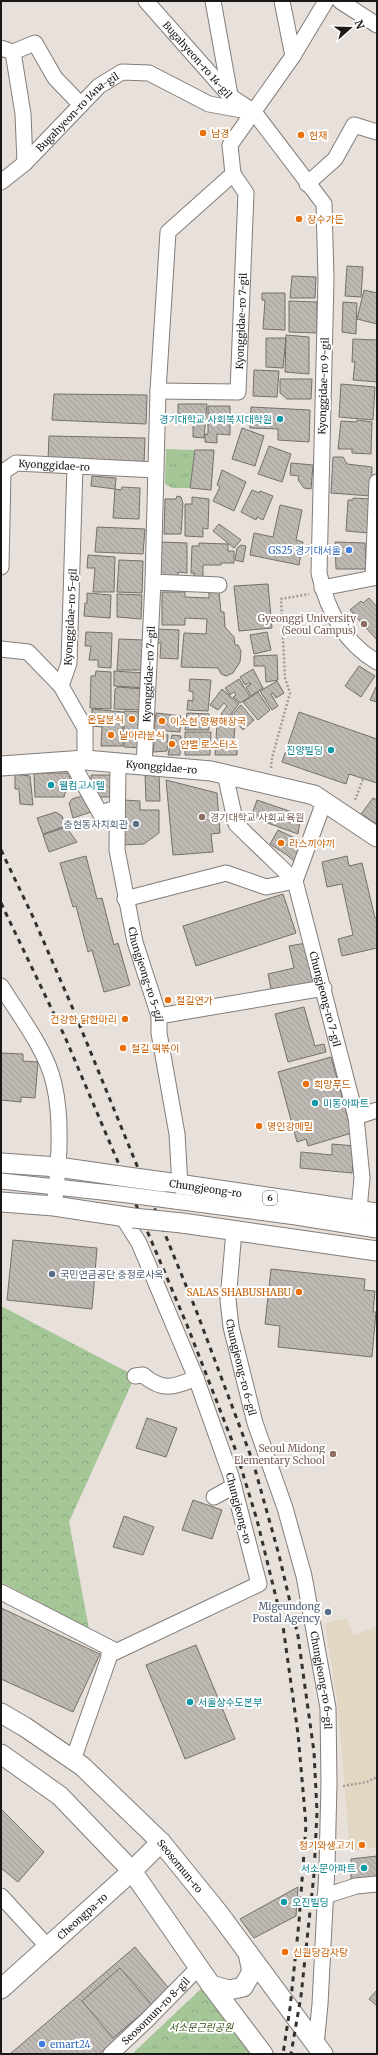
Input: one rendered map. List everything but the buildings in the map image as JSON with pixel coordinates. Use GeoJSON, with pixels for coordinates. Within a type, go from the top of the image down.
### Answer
{"type":"FeatureCollection","features":[{"type":"Feature","properties":{"kind":"main road","name":"Kyonggidae-ro"},"geometry":{"type":"LineString","coordinates":[[1,766],[78,761],[211,771],[314,795],[377,837]]}},
{"type":"Feature","properties":{"kind":"main road","name":"Chungjeong-ro"},"geometry":{"type":"LineString","coordinates":[[1,1163],[58,1167],[120,1185],[173,1189],[368,1212]]}},
{"type":"Feature","properties":{"kind":"main road"},"geometry":{"type":"LineString","coordinates":[[1,1202],[54,1206],[377,1251]]}},
{"type":"Feature","properties":{"kind":"main road","name":"Seosomun-ro"},"geometry":{"type":"LineString","coordinates":[[1,1713],[25,1726],[82,1766],[160,1842],[217,1911],[320,2049]]}},
{"type":"Feature","properties":{"kind":"main road"},"geometry":{"type":"LineString","coordinates":[[1,1754],[60,1796],[132,1871],[211,1985],[263,2054]]}},
{"type":"Feature","properties":{"kind":"main road","name":"Cheongpa-ro"},"geometry":{"type":"LineString","coordinates":[[1,1989],[132,1871],[160,1842]]}},
{"type":"Feature","properties":{"kind":"main road"},"geometry":{"type":"LineString","coordinates":[[211,1985],[229,1990],[243,1987],[252,1972],[248,1953]]}},
{"type":"Feature","properties":{"kind":"street","name":"Bugahyeon-ro 14-gil"},"geometry":{"type":"LineString","coordinates":[[146,1],[230,96],[254,112]]}},
{"type":"Feature","properties":{"kind":"street"},"geometry":{"type":"LineString","coordinates":[[213,1],[230,96]]}},
{"type":"Feature","properties":{"kind":"street"},"geometry":{"type":"LineString","coordinates":[[282,1],[293,56]]}},
{"type":"Feature","properties":{"kind":"street","name":"Kyonggidae-ro 7-gil"},"geometry":{"type":"LineString","coordinates":[[158,391],[238,392],[246,193],[233,174],[230,145],[293,56],[326,1]]}},
{"type":"Feature","properties":{"kind":"street"},"geometry":{"type":"LineString","coordinates":[[340,1],[375,21]]}},
{"type":"Feature","properties":{"kind":"street"},"geometry":{"type":"LineString","coordinates":[[25,163],[23,114],[7,50],[35,44],[55,78],[81,105]]}},
{"type":"Feature","properties":{"kind":"street","name":"Bugahyeon-ro 14na-gil"},"geometry":{"type":"LineString","coordinates":[[1,182],[25,163],[99,86],[122,72],[149,73],[209,104],[254,112]]}},
{"type":"Feature","properties":{"kind":"street","name":"Kyonggidae-ro 9-gil"},"geometry":{"type":"LineString","coordinates":[[254,112],[324,204],[326,279],[318,557],[322,588],[328,606],[339,627],[354,645],[377,662]]}},
{"type":"Feature","properties":{"kind":"street"},"geometry":{"type":"LineString","coordinates":[[308,184],[336,160],[354,125],[377,132]]}},
{"type":"Feature","properties":{"kind":"street","name":"Kyonggidae-ro 7-gil"},"geometry":{"type":"LineString","coordinates":[[144,766],[153,582],[158,391],[168,232],[233,174]]}},
{"type":"Feature","properties":{"kind":"street","name":"Kyonggidae-ro"},"geometry":{"type":"LineString","coordinates":[[1,567],[3,472],[16,463],[156,470]]}},
{"type":"Feature","properties":{"kind":"street","name":"Kyonggidae-ro 5-gil"},"geometry":{"type":"LineString","coordinates":[[62,686],[69,662],[75,466]]}},
{"type":"Feature","properties":{"kind":"street"},"geometry":{"type":"LineString","coordinates":[[322,588],[375,581],[377,482]]}},
{"type":"Feature","properties":{"kind":"street"},"geometry":{"type":"LineString","coordinates":[[153,582],[219,585]]}},
{"type":"Feature","properties":{"kind":"street"},"geometry":{"type":"LineString","coordinates":[[1,649],[28,652],[62,686],[85,728],[78,761],[100,813],[117,808]]}},
{"type":"Feature","properties":{"kind":"street","name":"Chungjeong-ro 5-gil"},"geometry":{"type":"LineString","coordinates":[[118,764],[117,850],[125,899],[136,942],[159,1016],[160,1033],[178,1134],[173,1189]]}},
{"type":"Feature","properties":{"kind":"street"},"geometry":{"type":"LineString","coordinates":[[225,774],[236,824],[295,881]]}},
{"type":"Feature","properties":{"kind":"street"},"geometry":{"type":"LineString","coordinates":[[295,881],[324,802]]}},
{"type":"Feature","properties":{"kind":"street"},"geometry":{"type":"LineString","coordinates":[[125,899],[226,873],[266,887],[295,881]]}},
{"type":"Feature","properties":{"kind":"street","name":"Chungjeong-ro 7-gil"},"geometry":{"type":"LineString","coordinates":[[295,881],[324,988],[356,1117],[362,1178],[368,1212]]}},
{"type":"Feature","properties":{"kind":"street"},"geometry":{"type":"LineString","coordinates":[[1,986],[7,1006],[43,1055],[54,1084],[60,1141],[54,1206]]}},
{"type":"Feature","properties":{"kind":"street"},"geometry":{"type":"LineString","coordinates":[[159,1016],[324,988]]}},
{"type":"Feature","properties":{"kind":"street"},"geometry":{"type":"LineString","coordinates":[[356,1117],[377,1110]]}},
{"type":"Feature","properties":{"kind":"street"},"geometry":{"type":"LineString","coordinates":[[1,1181],[56,1187],[120,1185]]}},
{"type":"Feature","properties":{"kind":"street"},"geometry":{"type":"LineString","coordinates":[[173,1189],[296,1217],[377,1230]]}},
{"type":"Feature","properties":{"kind":"street","name":"Chungjeong-ro"},"geometry":{"type":"LineString","coordinates":[[109,1655],[259,1584],[234,1486],[196,1378],[128,1217]]}},
{"type":"Feature","properties":{"kind":"street","name":"Chungjeong-ro 6-gil"},"geometry":{"type":"LineString","coordinates":[[234,1231],[228,1300],[230,1327],[254,1423],[285,1508],[304,1576],[328,1708],[329,1787],[320,2004],[320,2049]]}},
{"type":"Feature","properties":{"kind":"street"},"geometry":{"type":"LineString","coordinates":[[135,1376],[143,1375],[152,1382],[173,1388],[196,1378]]}},
{"type":"Feature","properties":{"kind":"street"},"geometry":{"type":"LineString","coordinates":[[214,1497],[234,1486]]}},
{"type":"Feature","properties":{"kind":"street"},"geometry":{"type":"LineString","coordinates":[[1,1592],[112,1649],[73,1760]]}},
{"type":"Feature","properties":{"kind":"street"},"geometry":{"type":"LineString","coordinates":[[325,1896],[356,1886],[377,1884]]}},
{"type":"Feature","properties":{"kind":"street"},"geometry":{"type":"LineString","coordinates":[[1,1896],[48,1947]]}},
{"type":"Feature","properties":{"kind":"street","name":"Seosomun-ro 8-gil"},"geometry":{"type":"LineString","coordinates":[[111,2054],[199,1967]]}},
{"type":"Feature","properties":{"kind":"path"},"geometry":{"type":"LineString","coordinates":[[271,785],[272,758],[290,693],[285,678],[281,599],[311,594],[322,588]]}},
{"type":"Feature","properties":{"kind":"path"},"geometry":{"type":"LineString","coordinates":[[355,800],[363,779]]}},
{"type":"Feature","properties":{"kind":"path"},"geometry":{"type":"LineString","coordinates":[[329,1787],[367,1782],[377,1777]]}},
{"type":"Feature","properties":{"kind":"shaded area"},"geometry":{"type":"Polygon","coordinates":[[[347,1618],[353,1635],[377,1627],[377,1847],[350,1851],[337,1699],[325,1623],[347,1618]]]}},
{"type":"Feature","properties":{"kind":"green space"},"geometry":{"type":"Polygon","coordinates":[[[166,449],[195,450],[190,488],[172,488],[165,484],[166,449]]]}},
{"type":"Feature","properties":{"kind":"green space"},"geometry":{"type":"Polygon","coordinates":[[[1,1306],[135,1376],[69,1522],[89,1629],[1,1582],[1,1306]]]}},
{"type":"Feature","properties":{"kind":"green space","name":"서소문근린공원"},"geometry":{"type":"Polygon","coordinates":[[[204,1986],[256,2054],[132,2054],[204,1986]]]}},
{"type":"Feature","properties":{"kind":"railway"},"geometry":{"type":"LineString","coordinates":[[1,850],[33,917],[73,1009],[196,1310],[253,1462],[279,1555],[298,1636],[314,1752],[317,1812],[314,1874],[301,1996],[291,2054]]}},
{"type":"Feature","properties":{"kind":"railway"},"geometry":{"type":"LineString","coordinates":[[1,903],[65,1037],[187,1325],[236,1451],[257,1520],[283,1626],[298,1734],[306,1825],[299,1922],[290,2008],[283,2054]]}},
{"type":"Feature","properties":{"kind":"place","name":"남경"},"geometry":{"type":"Point","coordinates":[203,133]}},
{"type":"Feature","properties":{"kind":"place","name":"현재"},"geometry":{"type":"Point","coordinates":[301,135]}},
{"type":"Feature","properties":{"kind":"place","name":"장수가든"},"geometry":{"type":"Point","coordinates":[299,219]}},
{"type":"Feature","properties":{"kind":"place","name":"경기대학교 사회복지대학원"},"geometry":{"type":"Point","coordinates":[280,419]}},
{"type":"Feature","properties":{"kind":"place","name":"GS25 경기대서울"},"geometry":{"type":"Point","coordinates":[349,550]}},
{"type":"Feature","properties":{"kind":"place","name":"Gyeonggi University (Seoul Campus)"},"geometry":{"type":"Point","coordinates":[364,624]}},
{"type":"Feature","properties":{"kind":"place","name":"온달분식"},"geometry":{"type":"Point","coordinates":[132,719]}},
{"type":"Feature","properties":{"kind":"place","name":"이소현 양평해장국"},"geometry":{"type":"Point","coordinates":[162,721]}},
{"type":"Feature","properties":{"kind":"place","name":"날아라분식"},"geometry":{"type":"Point","coordinates":[111,735]}},
{"type":"Feature","properties":{"kind":"place","name":"얀별 로스터즈"},"geometry":{"type":"Point","coordinates":[172,744]}},
{"type":"Feature","properties":{"kind":"place","name":"진양빌딩"},"geometry":{"type":"Point","coordinates":[331,750]}},
{"type":"Feature","properties":{"kind":"place","name":"웰컴고시텔"},"geometry":{"type":"Point","coordinates":[51,785]}},
{"type":"Feature","properties":{"kind":"place","name":"경기대학교 사회교육원"},"geometry":{"type":"Point","coordinates":[202,817]}},
{"type":"Feature","properties":{"kind":"place","name":"충현동자치회관"},"geometry":{"type":"Point","coordinates":[136,824]}},
{"type":"Feature","properties":{"kind":"place","name":"라스끼야끼"},"geometry":{"type":"Point","coordinates":[281,843]}},
{"type":"Feature","properties":{"kind":"place","name":"철길연가"},"geometry":{"type":"Point","coordinates":[168,1000]}},
{"type":"Feature","properties":{"kind":"place","name":"건강한 닭한마리"},"geometry":{"type":"Point","coordinates":[125,1019]}},
{"type":"Feature","properties":{"kind":"place","name":"철길 떡볶이"},"geometry":{"type":"Point","coordinates":[123,1048]}},
{"type":"Feature","properties":{"kind":"place","name":"희망푸드"},"geometry":{"type":"Point","coordinates":[306,1084]}},
{"type":"Feature","properties":{"kind":"place","name":"미동아파트"},"geometry":{"type":"Point","coordinates":[315,1103]}},
{"type":"Feature","properties":{"kind":"place","name":"명인강메밀"},"geometry":{"type":"Point","coordinates":[259,1126]}},
{"type":"Feature","properties":{"kind":"place","name":"국민연금공단 충정로사옥"},"geometry":{"type":"Point","coordinates":[52,1274]}},
{"type":"Feature","properties":{"kind":"place","name":"SALAS SHABUSHABU"},"geometry":{"type":"Point","coordinates":[299,1292]}},
{"type":"Feature","properties":{"kind":"place","name":"Seoul Midong Elementary School"},"geometry":{"type":"Point","coordinates":[333,1454]}},
{"type":"Feature","properties":{"kind":"place","name":"Migeundong Postal Agency"},"geometry":{"type":"Point","coordinates":[328,1612]}},
{"type":"Feature","properties":{"kind":"place","name":"서울상수도본부"},"geometry":{"type":"Point","coordinates":[190,1702]}},
{"type":"Feature","properties":{"kind":"place","name":"청기와생고기"},"geometry":{"type":"Point","coordinates":[362,1845]}},
{"type":"Feature","properties":{"kind":"place","name":"서소문아파트"},"geometry":{"type":"Point","coordinates":[364,1868]}},
{"type":"Feature","properties":{"kind":"place","name":"오진빌딩"},"geometry":{"type":"Point","coordinates":[284,1902]}},
{"type":"Feature","properties":{"kind":"place","name":"신원당감자탕"},"geometry":{"type":"Point","coordinates":[285,1952]}},
{"type":"Feature","properties":{"kind":"place","name":"emart24"},"geometry":{"type":"Point","coordinates":[42,2044]}}]}
